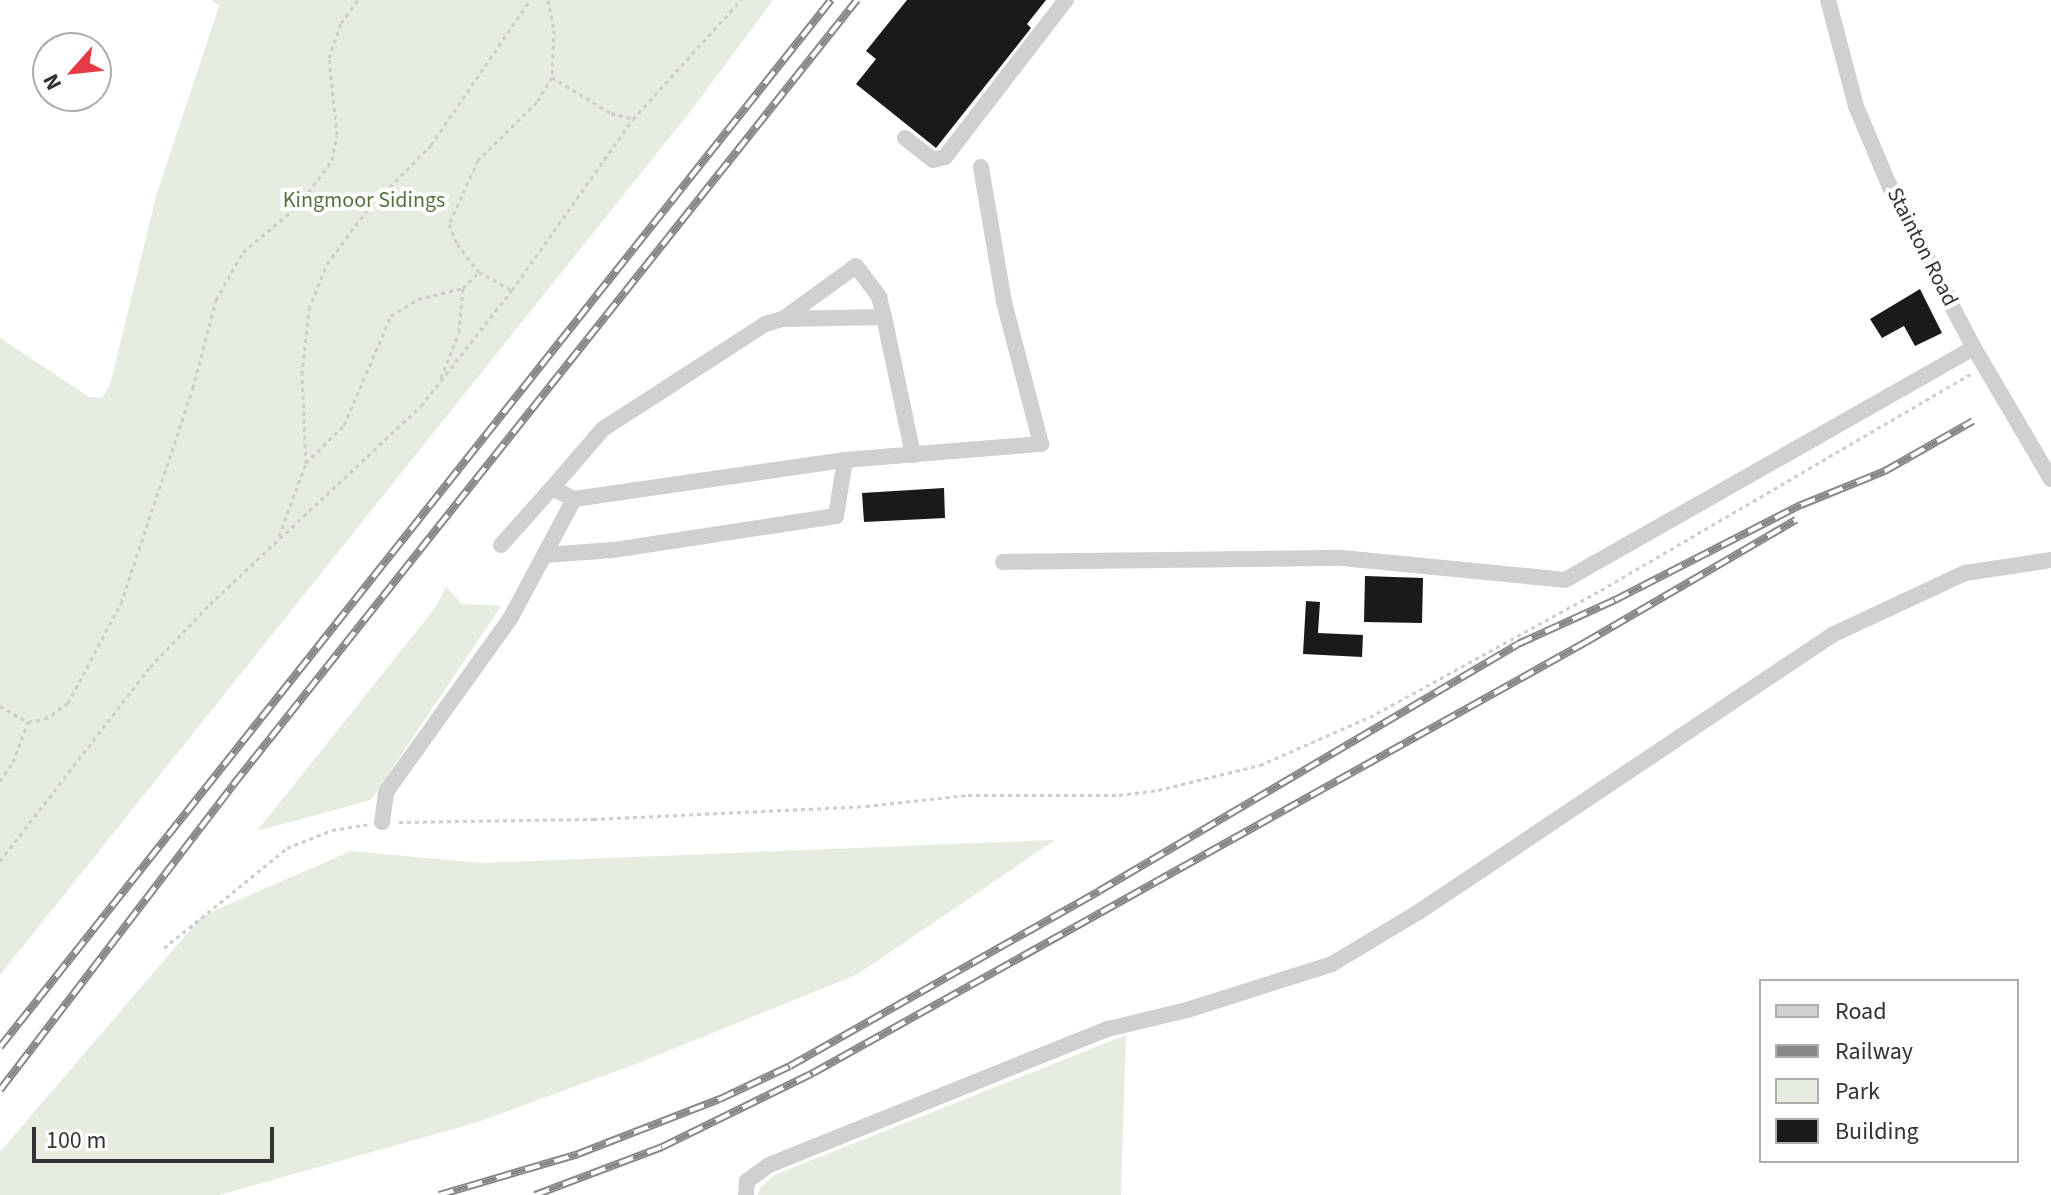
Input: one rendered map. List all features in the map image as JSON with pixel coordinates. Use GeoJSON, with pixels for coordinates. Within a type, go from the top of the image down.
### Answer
{"type":"FeatureCollection","features":[{"type":"Feature","properties":{"kind":"street"},"geometry":{"type":"LineString","coordinates":[[905,138],[933,160],[945,157],[1066,0]]}},
{"type":"Feature","properties":{"kind":"street","name":"Stainton Road"},"geometry":{"type":"LineString","coordinates":[[1828,0],[1856,106],[1889,185],[1974,348],[2051,479]]}},
{"type":"Feature","properties":{"kind":"street"},"geometry":{"type":"LineString","coordinates":[[552,488],[574,499],[845,460],[1041,444],[1004,302],[981,167]]}},
{"type":"Feature","properties":{"kind":"street"},"geometry":{"type":"LineString","coordinates":[[783,319],[856,266],[879,297],[913,455]]}},
{"type":"Feature","properties":{"kind":"street"},"geometry":{"type":"LineString","coordinates":[[501,545],[603,429],[765,324],[783,319],[884,317]]}},
{"type":"Feature","properties":{"kind":"street"},"geometry":{"type":"LineString","coordinates":[[1003,562],[1342,558],[1565,580],[1974,348]]}},
{"type":"Feature","properties":{"kind":"street"},"geometry":{"type":"LineString","coordinates":[[545,555],[613,550],[836,516],[845,460]]}},
{"type":"Feature","properties":{"kind":"street"},"geometry":{"type":"LineString","coordinates":[[382,822],[386,792],[510,619],[574,499]]}},
{"type":"Feature","properties":{"kind":"street"},"geometry":{"type":"LineString","coordinates":[[746,1195],[747,1181],[769,1165],[1108,1029],[1187,1010],[1332,964],[1417,913],[1832,635],[1965,573],[2051,560]]}},
{"type":"Feature","properties":{"kind":"path"},"geometry":{"type":"LineString","coordinates":[[0,706],[28,722],[45,719],[68,703],[121,603],[193,388],[216,300],[243,252],[299,205],[332,160],[337,135],[329,58],[341,23],[358,0]]}},
{"type":"Feature","properties":{"kind":"path"},"geometry":{"type":"LineString","coordinates":[[278,540],[306,463],[302,374],[309,309],[327,264],[367,210],[431,145],[530,0]]}},
{"type":"Feature","properties":{"kind":"path"},"geometry":{"type":"LineString","coordinates":[[512,290],[479,272],[457,244],[449,224],[478,160],[537,102],[552,77],[554,30],[548,0]]}},
{"type":"Feature","properties":{"kind":"path"},"geometry":{"type":"LineString","coordinates":[[0,861],[150,667],[278,540],[421,406],[512,290],[633,119],[741,0]]}},
{"type":"Feature","properties":{"kind":"path"},"geometry":{"type":"LineString","coordinates":[[552,77],[611,113],[633,119]]}},
{"type":"Feature","properties":{"kind":"path"},"geometry":{"type":"LineString","coordinates":[[306,463],[344,425],[391,316],[418,299],[463,288],[479,272]]}},
{"type":"Feature","properties":{"kind":"path"},"geometry":{"type":"LineString","coordinates":[[439,384],[459,332],[463,288]]}},
{"type":"Feature","properties":{"kind":"path"},"geometry":{"type":"LineString","coordinates":[[164,948],[287,848],[332,830],[382,822],[593,819],[866,806],[968,795],[1119,795],[1158,790],[1260,765],[1370,717],[1601,590],[1984,366]]}},
{"type":"Feature","properties":{"kind":"path"},"geometry":{"type":"LineString","coordinates":[[0,781],[13,762],[28,722]]}},
{"type":"Feature","properties":{"kind":"green space","name":"Kingmoor Sidings"},"geometry":{"type":"Polygon","coordinates":[[[212,0],[773,0],[697,103],[0,975],[0,338],[89,397],[102,398],[110,385],[157,193],[219,6],[212,0]]]}},
{"type":"Feature","properties":{"kind":"green space"},"geometry":{"type":"Polygon","coordinates":[[[446,587],[462,604],[501,606],[371,800],[257,831],[435,608],[446,587]]]}},
{"type":"Feature","properties":{"kind":"green space"},"geometry":{"type":"Polygon","coordinates":[[[1055,840],[858,974],[641,1062],[478,1122],[219,1195],[0,1195],[0,1152],[202,916],[351,851],[480,863],[1055,840]]]}},
{"type":"Feature","properties":{"kind":"green space"},"geometry":{"type":"Polygon","coordinates":[[[1126,1035],[1121,1195],[758,1195],[760,1188],[774,1175],[1126,1035]]]}},
{"type":"Feature","properties":{"kind":"building"},"geometry":{"type":"Polygon","coordinates":[[[907,0],[1046,0],[1027,24],[1031,28],[936,148],[856,84],[876,59],[866,51],[907,0]]]}},
{"type":"Feature","properties":{"kind":"building"},"geometry":{"type":"Polygon","coordinates":[[[1920,289],[1942,333],[1915,346],[1904,326],[1882,338],[1870,319],[1920,289]]]}},
{"type":"Feature","properties":{"kind":"building"},"geometry":{"type":"Polygon","coordinates":[[[944,488],[945,518],[864,522],[862,493],[944,488]]]}},
{"type":"Feature","properties":{"kind":"building"},"geometry":{"type":"Polygon","coordinates":[[[1365,576],[1423,578],[1422,623],[1364,622],[1365,576]]]}},
{"type":"Feature","properties":{"kind":"building"},"geometry":{"type":"Polygon","coordinates":[[[1306,601],[1320,602],[1318,633],[1363,635],[1362,657],[1303,654],[1306,601]]]}},
{"type":"Feature","properties":{"kind":"railway"},"geometry":{"type":"LineString","coordinates":[[0,1047],[831,0]]}},
{"type":"Feature","properties":{"kind":"railway"},"geometry":{"type":"LineString","coordinates":[[0,1090],[233,785],[857,0]]}},
{"type":"Feature","properties":{"kind":"railway"},"geometry":{"type":"LineString","coordinates":[[439,1195],[578,1154],[720,1099],[790,1066],[1099,891],[1518,644],[1615,600],[1801,505],[1885,471],[1973,421]]}},
{"type":"Feature","properties":{"kind":"railway"},"geometry":{"type":"LineString","coordinates":[[535,1195],[662,1147],[813,1073],[1586,642],[1796,520]]}}]}
